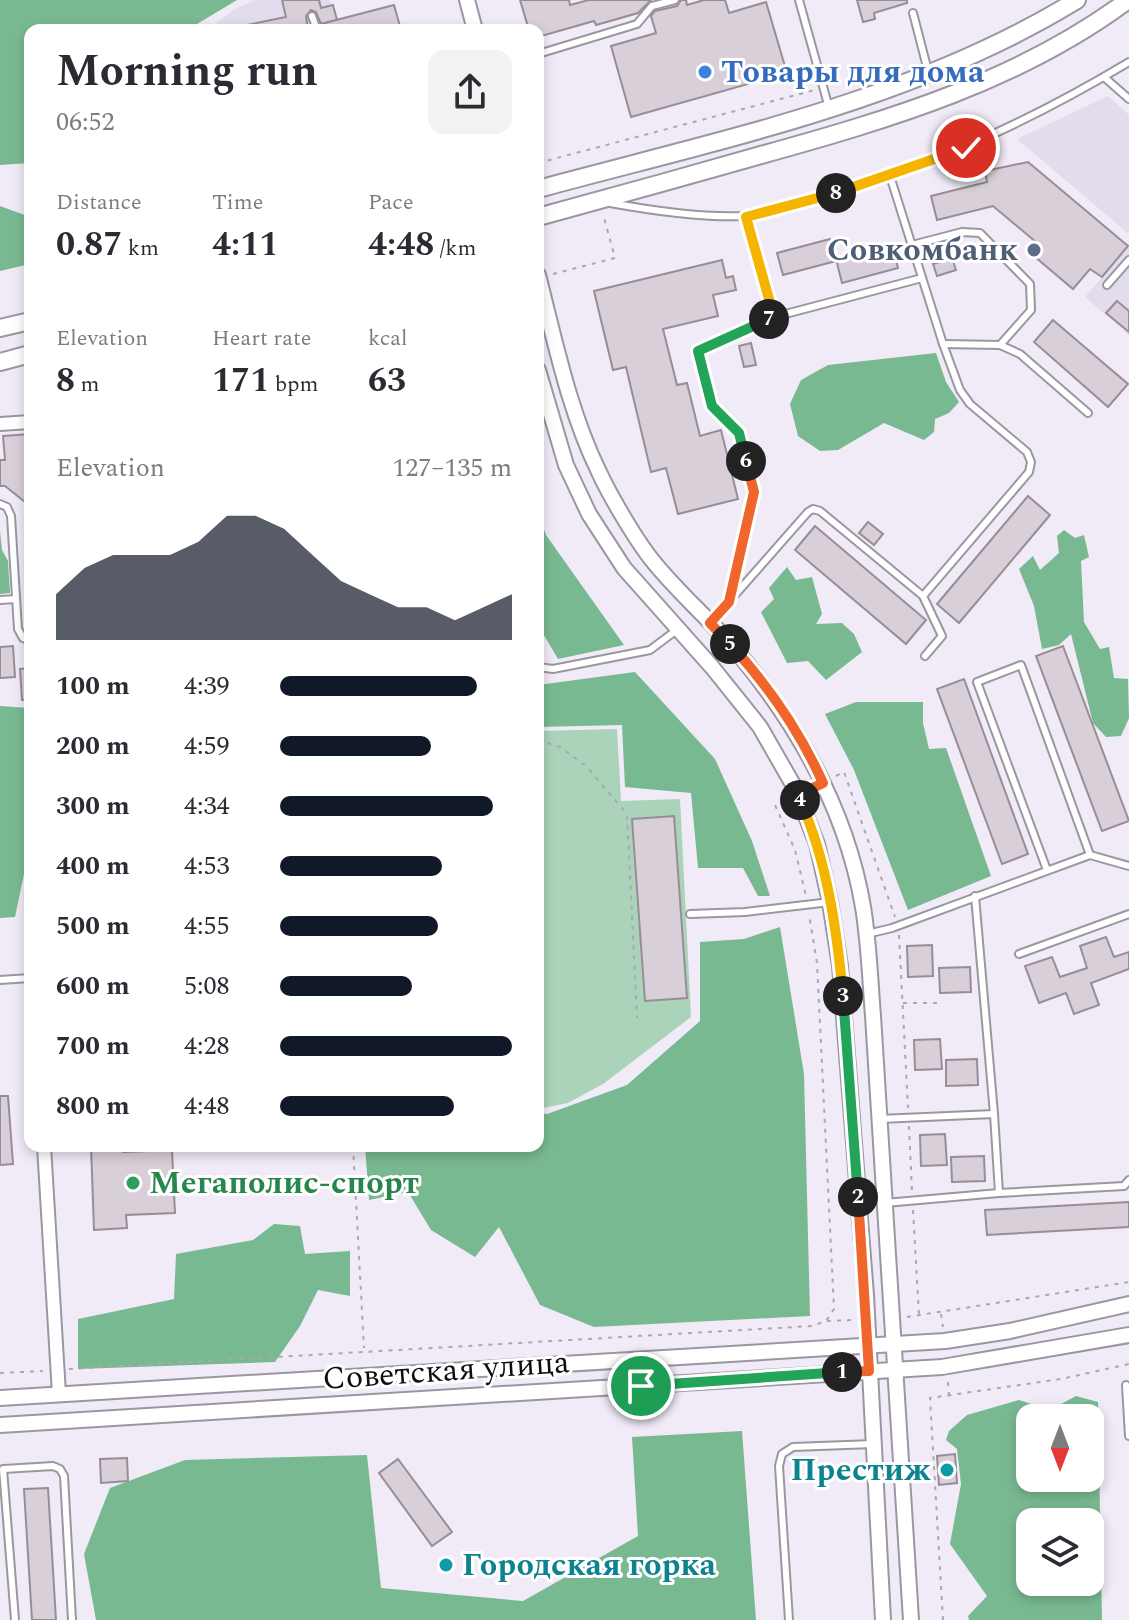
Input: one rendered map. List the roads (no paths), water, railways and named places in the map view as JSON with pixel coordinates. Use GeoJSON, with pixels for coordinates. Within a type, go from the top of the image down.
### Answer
{"type":"FeatureCollection","features":[{"type":"Feature","properties":{"kind":"main road"},"geometry":{"type":"LineString","coordinates":[[544,187],[830,109],[929,75],[1008,40],[1077,0]]}},
{"type":"Feature","properties":{"kind":"main road"},"geometry":{"type":"LineString","coordinates":[[544,215],[837,134],[949,97],[1054,49],[1128,0]]}},
{"type":"Feature","properties":{"kind":"main road"},"geometry":{"type":"LineString","coordinates":[[830,109],[837,134]]}},
{"type":"Feature","properties":{"kind":"main road"},"geometry":{"type":"LineString","coordinates":[[0,328],[24,322]]}},
{"type":"Feature","properties":{"kind":"main road"},"geometry":{"type":"LineString","coordinates":[[0,362],[24,356]]}},
{"type":"Feature","properties":{"kind":"street"},"geometry":{"type":"LineString","coordinates":[[467,0],[473,24]]}},
{"type":"Feature","properties":{"kind":"street"},"geometry":{"type":"LineString","coordinates":[[544,300],[581,430],[599,473],[651,560],[737,651],[778,703],[823,783],[852,859],[867,934],[911,1620]]}},
{"type":"Feature","properties":{"kind":"street"},"geometry":{"type":"LineString","coordinates":[[544,390],[566,465],[589,514],[631,577],[738,697],[760,727],[798,795],[817,844],[840,966],[867,1319],[883,1620]]}},
{"type":"Feature","properties":{"kind":"street"},"geometry":{"type":"LineString","coordinates":[[0,424],[24,422]]}},
{"type":"Feature","properties":{"kind":"street"},"geometry":{"type":"LineString","coordinates":[[631,577],[651,560]]}},
{"type":"Feature","properties":{"kind":"street"},"geometry":{"type":"LineString","coordinates":[[844,1017],[873,1016]]}},
{"type":"Feature","properties":{"kind":"street"},"geometry":{"type":"LineString","coordinates":[[44,1152],[59,1394]]}},
{"type":"Feature","properties":{"kind":"street","name":"Советская улица"},"geometry":{"type":"LineString","coordinates":[[0,1398],[945,1341],[1010,1331],[1129,1304]]}},
{"type":"Feature","properties":{"kind":"street","name":"Советская улица"},"geometry":{"type":"LineString","coordinates":[[0,1425],[966,1365],[1129,1335]]}},
{"type":"Feature","properties":{"kind":"street"},"geometry":{"type":"LineString","coordinates":[[96,1393],[98,1420]]}},
{"type":"Feature","properties":{"kind":"lane"},"geometry":{"type":"LineString","coordinates":[[544,52],[637,24],[652,6],[675,0]]}},
{"type":"Feature","properties":{"kind":"lane"},"geometry":{"type":"LineString","coordinates":[[799,0],[830,109]]}},
{"type":"Feature","properties":{"kind":"lane"},"geometry":{"type":"LineString","coordinates":[[913,13],[929,75]]}},
{"type":"Feature","properties":{"kind":"lane"},"geometry":{"type":"LineString","coordinates":[[312,16],[315,24]]}},
{"type":"Feature","properties":{"kind":"lane"},"geometry":{"type":"LineString","coordinates":[[599,200],[640,208],[746,217],[890,176],[966,148],[1070,97],[1129,62]]}},
{"type":"Feature","properties":{"kind":"lane"},"geometry":{"type":"LineString","coordinates":[[1104,77],[1129,99]]}},
{"type":"Feature","properties":{"kind":"lane"},"geometry":{"type":"LineString","coordinates":[[890,176],[960,390],[970,404],[1027,452],[1031,462],[1029,472],[923,596]]}},
{"type":"Feature","properties":{"kind":"lane"},"geometry":{"type":"LineString","coordinates":[[746,217],[774,317]]}},
{"type":"Feature","properties":{"kind":"lane"},"geometry":{"type":"LineString","coordinates":[[912,245],[962,232],[980,233],[1022,273],[1030,284],[1031,310],[1000,345]]}},
{"type":"Feature","properties":{"kind":"lane"},"geometry":{"type":"LineString","coordinates":[[1107,285],[1129,260]]}},
{"type":"Feature","properties":{"kind":"lane"},"geometry":{"type":"LineString","coordinates":[[729,602],[754,492],[739,433],[712,406],[698,351],[774,317],[922,278]]}},
{"type":"Feature","properties":{"kind":"lane"},"geometry":{"type":"LineString","coordinates":[[943,344],[1000,345],[1020,354],[1088,413]]}},
{"type":"Feature","properties":{"kind":"lane"},"geometry":{"type":"LineString","coordinates":[[0,504],[7,507],[11,516],[18,629],[24,638]]}},
{"type":"Feature","properties":{"kind":"lane"},"geometry":{"type":"LineString","coordinates":[[710,623],[813,509],[820,511],[923,596],[942,636],[925,656]]}},
{"type":"Feature","properties":{"kind":"lane"},"geometry":{"type":"LineString","coordinates":[[0,600],[16,599]]}},
{"type":"Feature","properties":{"kind":"lane"},"geometry":{"type":"LineString","coordinates":[[544,668],[553,669],[650,650],[678,629]]}},
{"type":"Feature","properties":{"kind":"lane"},"geometry":{"type":"LineString","coordinates":[[1047,870],[977,682],[1021,665],[1090,855]]}},
{"type":"Feature","properties":{"kind":"lane"},"geometry":{"type":"LineString","coordinates":[[867,934],[899,926],[1090,855],[1129,866]]}},
{"type":"Feature","properties":{"kind":"lane"},"geometry":{"type":"LineString","coordinates":[[975,896],[999,1193]]}},
{"type":"Feature","properties":{"kind":"lane"},"geometry":{"type":"LineString","coordinates":[[690,914],[830,902]]}},
{"type":"Feature","properties":{"kind":"lane"},"geometry":{"type":"LineString","coordinates":[[1019,954],[1129,914]]}},
{"type":"Feature","properties":{"kind":"lane"},"geometry":{"type":"LineString","coordinates":[[0,980],[24,978]]}},
{"type":"Feature","properties":{"kind":"lane"},"geometry":{"type":"LineString","coordinates":[[879,1119],[994,1114]]}},
{"type":"Feature","properties":{"kind":"lane"},"geometry":{"type":"LineString","coordinates":[[885,1203],[1124,1186],[1129,1180]]}},
{"type":"Feature","properties":{"kind":"lane"},"geometry":{"type":"LineString","coordinates":[[1126,1385],[1129,1436]]}},
{"type":"Feature","properties":{"kind":"lane"},"geometry":{"type":"LineString","coordinates":[[789,1620],[779,1466],[782,1454],[793,1447],[873,1444]]}},
{"type":"Feature","properties":{"kind":"lane"},"geometry":{"type":"LineString","coordinates":[[15,1620],[2,1469],[53,1466],[60,1469],[64,1476],[72,1620]]}},
{"type":"Feature","properties":{"kind":"place","name":"Товары для дома"},"geometry":{"type":"Point","coordinates":[705,72]}},
{"type":"Feature","properties":{"kind":"place","name":"Совкомбанк"},"geometry":{"type":"Point","coordinates":[1034,250]}},
{"type":"Feature","properties":{"kind":"place","name":"Мегаполис-спорт"},"geometry":{"type":"Point","coordinates":[133,1183]}},
{"type":"Feature","properties":{"kind":"place","name":"Престиж"},"geometry":{"type":"Point","coordinates":[947,1470]}},
{"type":"Feature","properties":{"kind":"place","name":"Городская горка"},"geometry":{"type":"Point","coordinates":[446,1565]}}]}
